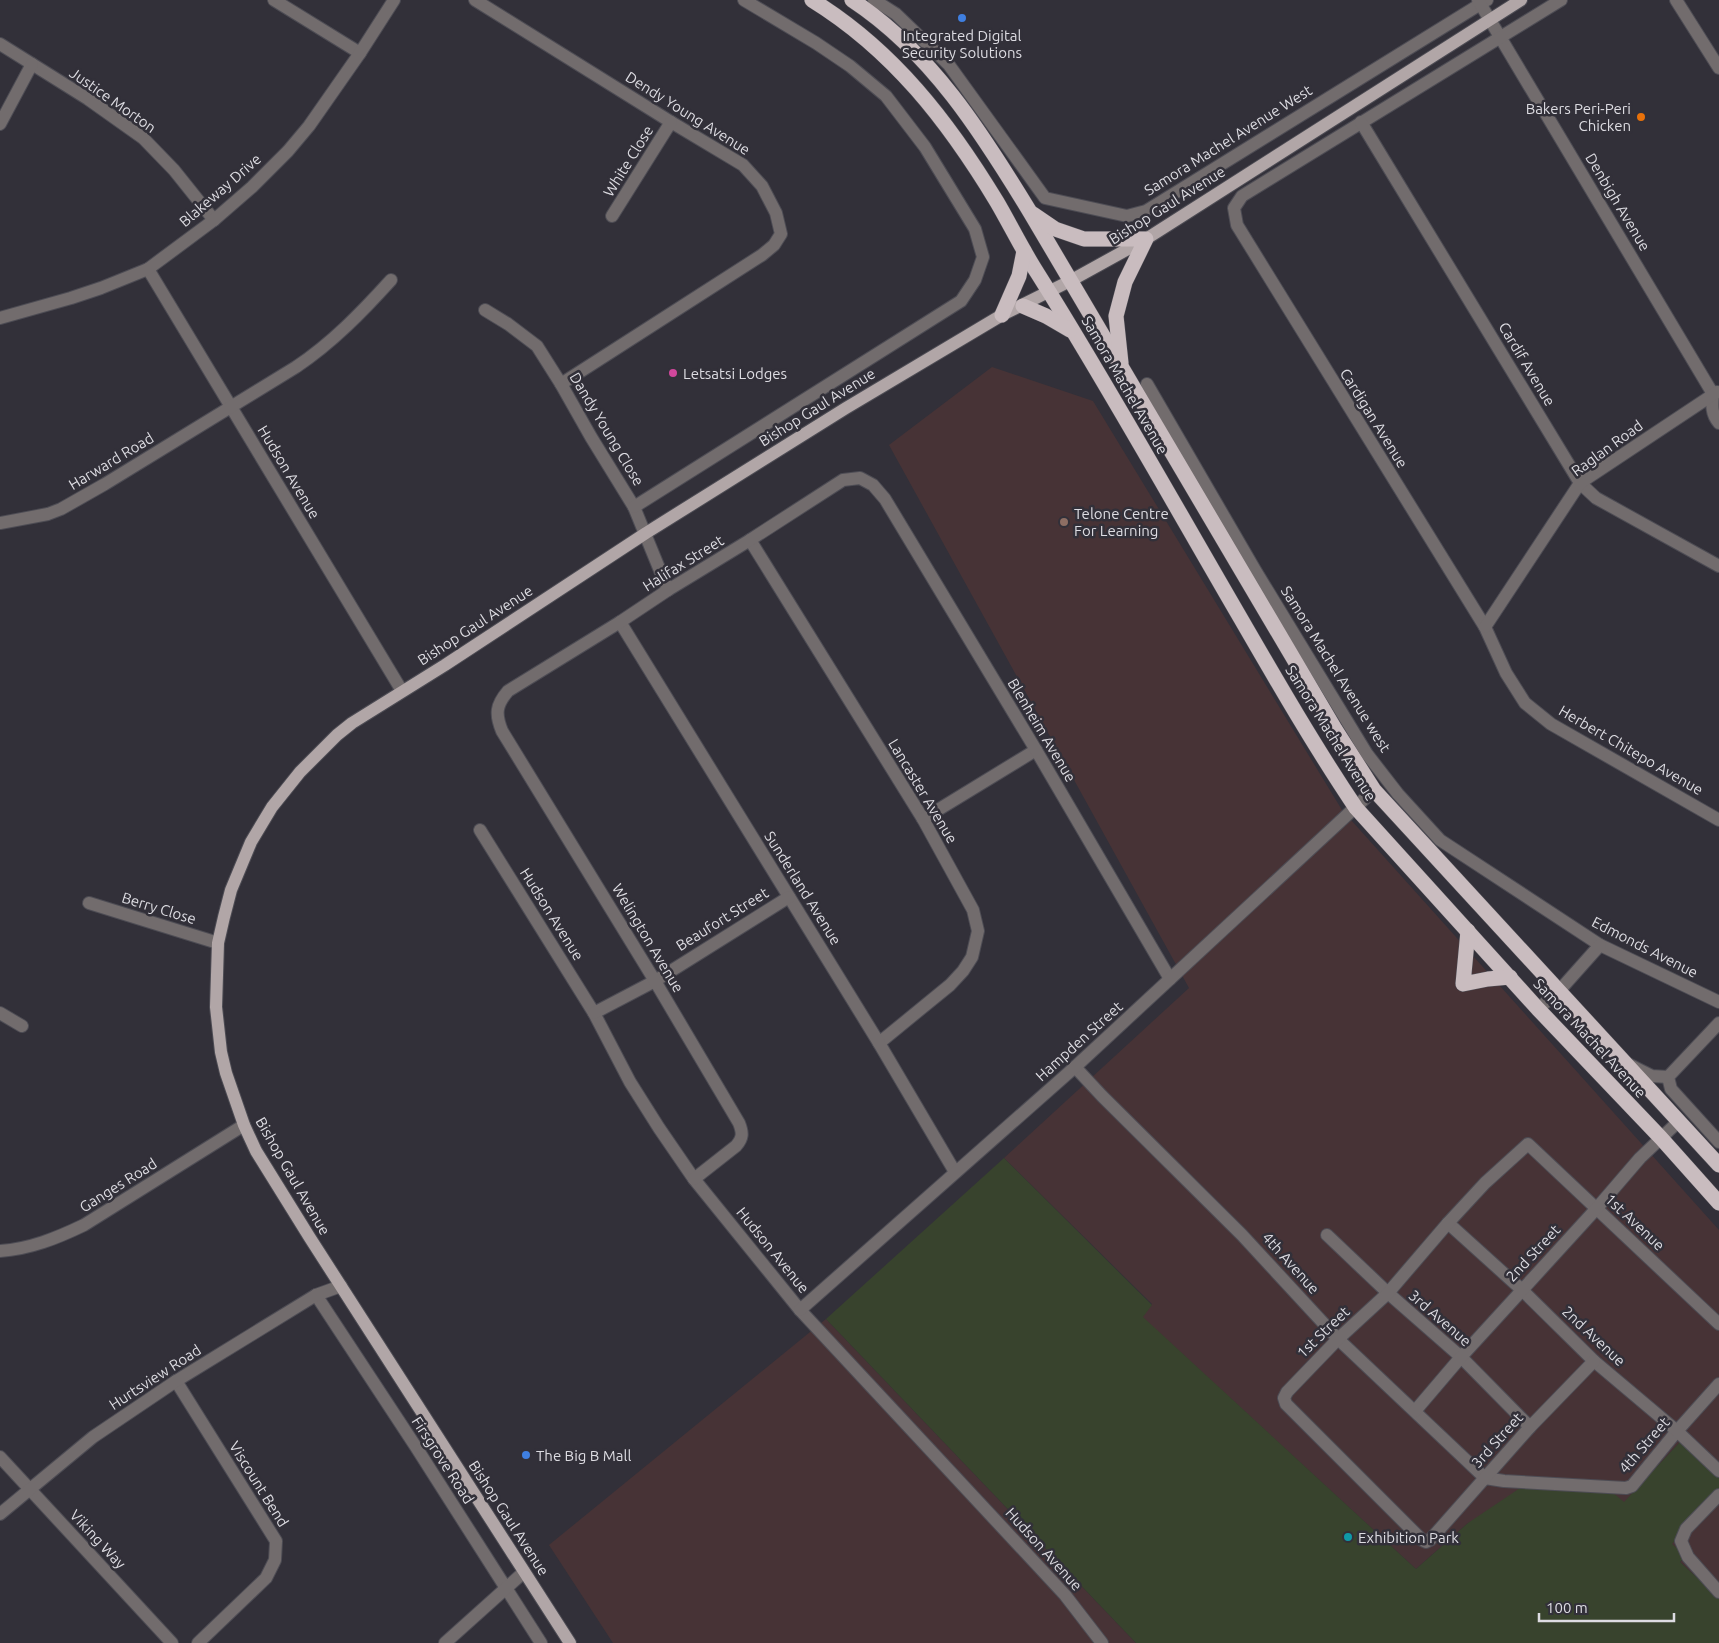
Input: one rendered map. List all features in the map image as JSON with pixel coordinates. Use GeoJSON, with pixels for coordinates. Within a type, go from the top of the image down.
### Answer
{"type":"FeatureCollection","features":[{"type":"Feature","properties":{"kind":"highway"},"geometry":{"type":"LineString","coordinates":[[812,0],[879,49],[923,96],[981,176],[1049,292]]}},
{"type":"Feature","properties":{"kind":"highway"},"geometry":{"type":"LineString","coordinates":[[852,0],[903,41],[938,77],[958,102],[1030,212],[1070,281]]}},
{"type":"Feature","properties":{"kind":"highway"},"geometry":{"type":"LineString","coordinates":[[1030,212],[1055,229],[1084,240],[1146,239],[1125,282],[1116,316],[1122,369]]}},
{"type":"Feature","properties":{"kind":"highway"},"geometry":{"type":"LineString","coordinates":[[1002,315],[1019,276],[1024,252]]}},
{"type":"Feature","properties":{"kind":"highway","name":"Samora Machel Avenue"},"geometry":{"type":"LineString","coordinates":[[1070,281],[1335,729],[1374,790],[1719,1165]]}},
{"type":"Feature","properties":{"kind":"highway","name":"Samora Machel Avenue"},"geometry":{"type":"LineString","coordinates":[[1049,292],[1268,666],[1333,775],[1356,808],[1538,1009],[1661,1138],[1719,1203]]}},
{"type":"Feature","properties":{"kind":"highway"},"geometry":{"type":"LineString","coordinates":[[1023,306],[1046,316],[1074,332]]}},
{"type":"Feature","properties":{"kind":"highway"},"geometry":{"type":"LineString","coordinates":[[1468,931],[1463,984],[1510,977]]}},
{"type":"Feature","properties":{"kind":"main road","name":"Bishop Gaul Avenue"},"geometry":{"type":"LineString","coordinates":[[570,1643],[270,1174],[244,1126],[234,1099],[221,1052],[216,1007],[218,943],[231,890],[244,858],[262,823],[287,787],[319,752],[352,723],[445,665],[646,533],[846,408],[1002,315],[1023,306],[1146,239],[1521,0]]}},
{"type":"Feature","properties":{"kind":"street"},"geometry":{"type":"LineString","coordinates":[[274,0],[360,53]]}},
{"type":"Feature","properties":{"kind":"street","name":"Blakeway Drive"},"geometry":{"type":"LineString","coordinates":[[0,318],[71,298],[148,269],[214,220],[252,187],[309,126],[394,0]]}},
{"type":"Feature","properties":{"kind":"street","name":"Dendy Young Avenue"},"geometry":{"type":"LineString","coordinates":[[475,0],[671,122],[743,164],[762,186],[776,213],[781,234],[774,245],[762,255],[561,384]]}},
{"type":"Feature","properties":{"kind":"street","name":"Bishop Gaul Avenue"},"geometry":{"type":"LineString","coordinates":[[634,507],[961,301],[975,280],[983,256],[975,229],[925,147],[886,96],[850,66],[816,43],[744,0]]}},
{"type":"Feature","properties":{"kind":"street","name":"Samora Machel Avenue West"},"geometry":{"type":"LineString","coordinates":[[874,0],[896,14],[949,65],[1046,198],[1127,216],[1146,211],[1482,1]]}},
{"type":"Feature","properties":{"kind":"street"},"geometry":{"type":"LineString","coordinates":[[1360,122],[1561,0]]}},
{"type":"Feature","properties":{"kind":"street"},"geometry":{"type":"LineString","coordinates":[[1676,0],[1719,68]]}},
{"type":"Feature","properties":{"kind":"street","name":"Denbigh Avenue"},"geometry":{"type":"LineString","coordinates":[[1482,1],[1500,36],[1716,392],[1712,407],[1714,418],[1719,423]]}},
{"type":"Feature","properties":{"kind":"street","name":"Justice Morton"},"geometry":{"type":"LineString","coordinates":[[0,44],[88,99],[143,138],[174,170],[214,220]]}},
{"type":"Feature","properties":{"kind":"street"},"geometry":{"type":"LineString","coordinates":[[0,124],[32,64]]}},
{"type":"Feature","properties":{"kind":"street","name":"White Close"},"geometry":{"type":"LineString","coordinates":[[612,216],[671,122]]}},
{"type":"Feature","properties":{"kind":"street","name":"Cardigan Avenue"},"geometry":{"type":"LineString","coordinates":[[1360,122],[1242,196],[1234,208],[1237,225],[1484,627]]}},
{"type":"Feature","properties":{"kind":"street","name":"Cardif Avenue"},"geometry":{"type":"LineString","coordinates":[[1360,122],[1580,483],[1596,498],[1719,566]]}},
{"type":"Feature","properties":{"kind":"street","name":"Hudson Avenue"},"geometry":{"type":"LineString","coordinates":[[148,269],[402,691]]}},
{"type":"Feature","properties":{"kind":"street","name":"Harward Road"},"geometry":{"type":"LineString","coordinates":[[0,523],[48,514],[61,509],[231,408],[316,354],[364,309],[391,280]]}},
{"type":"Feature","properties":{"kind":"street","name":"Dandy Young Close"},"geometry":{"type":"LineString","coordinates":[[485,310],[508,324],[537,346],[634,507],[668,590]]}},
{"type":"Feature","properties":{"kind":"street","name":"Samora Machel Avenue west"},"geometry":{"type":"LineString","coordinates":[[1147,384],[1260,578],[1372,761],[1398,794],[1440,840],[1558,918]]}},
{"type":"Feature","properties":{"kind":"street","name":"Raglan Road"},"geometry":{"type":"LineString","coordinates":[[1484,627],[1580,483],[1716,392]]}},
{"type":"Feature","properties":{"kind":"street","name":"Halifax Street"},"geometry":{"type":"LineString","coordinates":[[500,700],[508,691],[843,480],[860,478],[873,485],[885,499]]}},
{"type":"Feature","properties":{"kind":"street","name":"Blenheim Avenue"},"geometry":{"type":"LineString","coordinates":[[885,499],[1036,750],[1170,979]]}},
{"type":"Feature","properties":{"kind":"street","name":"Lancaster Avenue"},"geometry":{"type":"LineString","coordinates":[[750,540],[923,819],[973,910],[978,931],[972,957],[963,971],[950,985],[879,1043]]}},
{"type":"Feature","properties":{"kind":"street","name":"Sunderland Avenue"},"geometry":{"type":"LineString","coordinates":[[620,622],[879,1043],[955,1172]]}},
{"type":"Feature","properties":{"kind":"street","name":"Herbert Chitepo Avenue"},"geometry":{"type":"LineString","coordinates":[[1484,627],[1506,673],[1525,702],[1544,719],[1719,820]]}},
{"type":"Feature","properties":{"kind":"street","name":"Welington Avenue"},"geometry":{"type":"LineString","coordinates":[[500,700],[498,720],[502,731],[655,981],[739,1123],[743,1133],[742,1140],[694,1179]]}},
{"type":"Feature","properties":{"kind":"street"},"geometry":{"type":"LineString","coordinates":[[923,819],[1036,750]]}},
{"type":"Feature","properties":{"kind":"street","name":"Hampden Street"},"geometry":{"type":"LineString","coordinates":[[800,1310],[1075,1067],[1374,790]]}},
{"type":"Feature","properties":{"kind":"street","name":"Hudson Avenue"},"geometry":{"type":"LineString","coordinates":[[480,830],[594,1013],[658,1128],[694,1179],[800,1310],[1065,1595],[1102,1643]]}},
{"type":"Feature","properties":{"kind":"street","name":"Beaufort Street"},"geometry":{"type":"LineString","coordinates":[[594,1013],[655,981],[789,896]]}},
{"type":"Feature","properties":{"kind":"street","name":"Berry Close"},"geometry":{"type":"LineString","coordinates":[[89,903],[218,943]]}},
{"type":"Feature","properties":{"kind":"street","name":"Edmonds Avenue"},"geometry":{"type":"LineString","coordinates":[[1558,918],[1600,945],[1719,1002]]}},
{"type":"Feature","properties":{"kind":"street"},"geometry":{"type":"LineString","coordinates":[[1538,1009],[1559,991],[1600,945]]}},
{"type":"Feature","properties":{"kind":"street"},"geometry":{"type":"LineString","coordinates":[[0,1013],[22,1026]]}},
{"type":"Feature","properties":{"kind":"street"},"geometry":{"type":"LineString","coordinates":[[1669,1083],[1719,1023]]}},
{"type":"Feature","properties":{"kind":"street"},"geometry":{"type":"LineString","coordinates":[[1624,1062],[1669,1083],[1719,1142]]}},
{"type":"Feature","properties":{"kind":"street","name":"4th Avenue"},"geometry":{"type":"LineString","coordinates":[[1075,1067],[1242,1235],[1338,1339],[1486,1478]]}},
{"type":"Feature","properties":{"kind":"street","name":"2nd Street"},"geometry":{"type":"LineString","coordinates":[[1415,1411],[1461,1357],[1640,1158],[1679,1121]]}},
{"type":"Feature","properties":{"kind":"street","name":"Ganges Road"},"geometry":{"type":"LineString","coordinates":[[0,1250],[29,1247],[64,1235],[84,1225],[244,1126]]}},
{"type":"Feature","properties":{"kind":"street","name":"1st Street"},"geometry":{"type":"LineString","coordinates":[[1426,1542],[1286,1404],[1284,1398],[1287,1392],[1338,1339],[1388,1293],[1448,1223],[1486,1183],[1528,1144]]}},
{"type":"Feature","properties":{"kind":"street","name":"1st Avenue"},"geometry":{"type":"LineString","coordinates":[[1528,1144],[1719,1324]]}},
{"type":"Feature","properties":{"kind":"street","name":"2nd Avenue"},"geometry":{"type":"LineString","coordinates":[[1448,1223],[1522,1289],[1594,1361],[1677,1431],[1719,1471]]}},
{"type":"Feature","properties":{"kind":"street","name":"3rd Avenue"},"geometry":{"type":"LineString","coordinates":[[1327,1235],[1388,1293],[1461,1357],[1530,1428]]}},
{"type":"Feature","properties":{"kind":"street","name":"Hurtsview Road"},"geometry":{"type":"LineString","coordinates":[[0,1514],[93,1437],[176,1381],[316,1295],[341,1286]]}},
{"type":"Feature","properties":{"kind":"street","name":"Firsgrove Road"},"geometry":{"type":"LineString","coordinates":[[316,1295],[541,1643]]}},
{"type":"Feature","properties":{"kind":"street","name":"3rd Street"},"geometry":{"type":"LineString","coordinates":[[1426,1542],[1430,1540],[1530,1428],[1594,1361]]}},
{"type":"Feature","properties":{"kind":"street","name":"Viscount Bend"},"geometry":{"type":"LineString","coordinates":[[176,1381],[276,1542],[275,1560],[266,1578],[198,1643]]}},
{"type":"Feature","properties":{"kind":"street","name":"4th Street"},"geometry":{"type":"LineString","coordinates":[[1486,1478],[1504,1481],[1626,1488],[1632,1486],[1719,1384]]}},
{"type":"Feature","properties":{"kind":"street","name":"Viking Way"},"geometry":{"type":"LineString","coordinates":[[0,1457],[172,1643]]}},
{"type":"Feature","properties":{"kind":"street"},"geometry":{"type":"LineString","coordinates":[[1719,1495],[1686,1530],[1681,1541],[1688,1557],[1719,1592]]}},
{"type":"Feature","properties":{"kind":"street"},"geometry":{"type":"LineString","coordinates":[[445,1643],[524,1572]]}},
{"type":"Feature","properties":{"kind":"shaded area"},"geometry":{"type":"Polygon","coordinates":[[[992,367],[1093,401],[1342,810],[1719,1230],[1719,1478],[1680,1442],[1624,1503],[1468,1523],[1416,1569],[1142,1317],[1152,1304],[1004,1158],[1189,988],[889,445],[992,367]]]}},
{"type":"Feature","properties":{"kind":"shaded area"},"geometry":{"type":"Polygon","coordinates":[[[826,1319],[1136,1643],[613,1643],[549,1545],[826,1319]]]}},
{"type":"Feature","properties":{"kind":"shaded area"},"geometry":{"type":"Polygon","coordinates":[[[1719,1490],[1719,1598],[1680,1562],[1686,1557],[1671,1544],[1719,1490]]]}},
{"type":"Feature","properties":{"kind":"green space"},"geometry":{"type":"Polygon","coordinates":[[[1004,1158],[1152,1305],[1143,1317],[1416,1569],[1468,1523],[1520,1488],[1611,1491],[1624,1502],[1680,1442],[1719,1478],[1719,1490],[1672,1544],[1686,1556],[1680,1562],[1719,1598],[1719,1643],[1136,1643],[826,1319],[1004,1158]]]}},
{"type":"Feature","properties":{"kind":"place","name":"Integrated Digital Security Solutions"},"geometry":{"type":"Point","coordinates":[962,18]}},
{"type":"Feature","properties":{"kind":"place","name":"Bakers Peri-Peri Chicken"},"geometry":{"type":"Point","coordinates":[1641,117]}},
{"type":"Feature","properties":{"kind":"place","name":"Letsatsi Lodges"},"geometry":{"type":"Point","coordinates":[673,373]}},
{"type":"Feature","properties":{"kind":"place","name":"Telone Centre For Learning"},"geometry":{"type":"Point","coordinates":[1064,522]}},
{"type":"Feature","properties":{"kind":"place","name":"The Big B Mall"},"geometry":{"type":"Point","coordinates":[526,1455]}},
{"type":"Feature","properties":{"kind":"place","name":"Exhibition Park"},"geometry":{"type":"Point","coordinates":[1348,1537]}}]}
